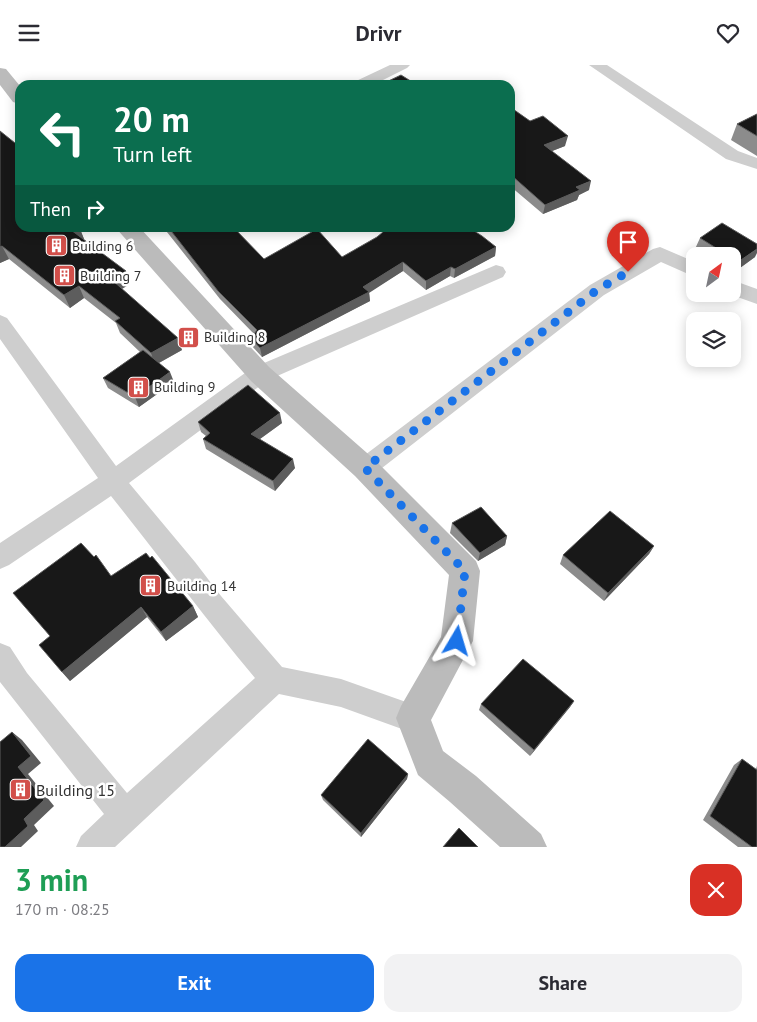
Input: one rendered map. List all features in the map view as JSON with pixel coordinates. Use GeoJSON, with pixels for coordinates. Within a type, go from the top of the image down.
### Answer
{"type":"FeatureCollection","features":[{"type":"Feature","properties":{"kind":"street"},"geometry":{"type":"LineString","coordinates":[[370,80],[402,65]]}},
{"type":"Feature","properties":{"kind":"street"},"geometry":{"type":"LineString","coordinates":[[597,65],[732,155],[757,163]]}},
{"type":"Feature","properties":{"kind":"street"},"geometry":{"type":"LineString","coordinates":[[0,73],[15,92]]}},
{"type":"Feature","properties":{"kind":"street"},"geometry":{"type":"LineString","coordinates":[[131,232],[260,374],[365,468],[465,571],[457,641],[413,718]]}},
{"type":"Feature","properties":{"kind":"street"},"geometry":{"type":"LineString","coordinates":[[365,468],[597,290],[660,254],[686,266]]}},
{"type":"Feature","properties":{"kind":"street"},"geometry":{"type":"LineString","coordinates":[[0,557],[113,481],[260,374],[496,272]]}},
{"type":"Feature","properties":{"kind":"street"},"geometry":{"type":"LineString","coordinates":[[741,291],[757,297]]}},
{"type":"Feature","properties":{"kind":"street"},"geometry":{"type":"LineString","coordinates":[[0,323],[113,481],[186,569],[211,605],[274,679],[342,693],[413,718],[430,763],[463,789],[528,847]]}},
{"type":"Feature","properties":{"kind":"street"},"geometry":{"type":"LineString","coordinates":[[0,657],[17,683],[125,815]]}},
{"type":"Feature","properties":{"kind":"street"},"geometry":{"type":"LineString","coordinates":[[92,847],[274,679]]}},
{"type":"Feature","properties":{"kind":"building"},"geometry":{"type":"Polygon","coordinates":[[[401,75],[409,80],[390,80],[401,75]]]}},
{"type":"Feature","properties":{"kind":"building"},"geometry":{"type":"Polygon","coordinates":[[[515,110],[530,121],[543,116],[568,136],[544,145],[591,181],[576,187],[580,190],[545,205],[515,178],[515,110]]]}},
{"type":"Feature","properties":{"kind":"building"},"geometry":{"type":"Polygon","coordinates":[[[757,114],[757,136],[737,124],[757,114]]]}},
{"type":"Feature","properties":{"kind":"building"},"geometry":{"type":"Polygon","coordinates":[[[0,131],[15,143],[15,232],[74,232],[126,271],[112,280],[178,338],[151,353],[115,321],[120,318],[79,286],[64,295],[2,246],[0,247],[0,131]]]}},
{"type":"Feature","properties":{"kind":"building"},"geometry":{"type":"Polygon","coordinates":[[[722,223],[757,244],[757,249],[741,260],[741,247],[714,247],[700,238],[722,223]]]}},
{"type":"Feature","properties":{"kind":"building"},"geometry":{"type":"Polygon","coordinates":[[[172,232],[238,232],[264,259],[312,232],[320,232],[342,257],[383,232],[476,232],[496,247],[455,269],[451,267],[426,281],[403,262],[363,287],[369,292],[260,348],[251,338],[257,330],[218,291],[172,232]]]}},
{"type":"Feature","properties":{"kind":"building"},"geometry":{"type":"Polygon","coordinates":[[[143,350],[170,372],[135,397],[103,378],[143,350]]]}},
{"type":"Feature","properties":{"kind":"building"},"geometry":{"type":"Polygon","coordinates":[[[248,385],[280,413],[251,434],[293,459],[273,481],[203,439],[210,433],[198,422],[248,385]]]}},
{"type":"Feature","properties":{"kind":"building"},"geometry":{"type":"Polygon","coordinates":[[[481,507],[507,536],[480,553],[452,523],[481,507]]]}},
{"type":"Feature","properties":{"kind":"building"},"geometry":{"type":"Polygon","coordinates":[[[610,511],[654,546],[608,593],[563,555],[610,511]]]}},
{"type":"Feature","properties":{"kind":"building"},"geometry":{"type":"Polygon","coordinates":[[[81,543],[94,557],[96,555],[111,576],[146,553],[150,558],[152,556],[193,606],[161,632],[141,607],[62,672],[39,645],[50,636],[13,593],[81,543]]]}},
{"type":"Feature","properties":{"kind":"building"},"geometry":{"type":"Polygon","coordinates":[[[523,659],[574,701],[534,750],[481,704],[523,659]]]}},
{"type":"Feature","properties":{"kind":"building","name":"Building 15"},"geometry":{"type":"Polygon","coordinates":[[[12,732],[31,756],[18,767],[44,800],[24,819],[28,826],[5,847],[0,847],[0,742],[12,732]]]}},
{"type":"Feature","properties":{"kind":"building"},"geometry":{"type":"Polygon","coordinates":[[[368,739],[408,774],[361,833],[321,795],[368,739]]]}},
{"type":"Feature","properties":{"kind":"building"},"geometry":{"type":"Polygon","coordinates":[[[742,759],[757,770],[757,847],[752,847],[710,816],[742,759]]]}},
{"type":"Feature","properties":{"kind":"building"},"geometry":{"type":"Polygon","coordinates":[[[459,828],[478,847],[443,847],[459,828]]]}},
{"type":"Feature","properties":{"kind":"place","name":"Building 6"},"geometry":{"type":"Point","coordinates":[56,246]}},
{"type":"Feature","properties":{"kind":"place","name":"Building 7"},"geometry":{"type":"Point","coordinates":[64,276]}},
{"type":"Feature","properties":{"kind":"place","name":"Building 8"},"geometry":{"type":"Point","coordinates":[188,337]}},
{"type":"Feature","properties":{"kind":"place","name":"Building 9"},"geometry":{"type":"Point","coordinates":[138,387]}},
{"type":"Feature","properties":{"kind":"place","name":"Building 14"},"geometry":{"type":"Point","coordinates":[151,586]}},
{"type":"Feature","properties":{"kind":"place","name":"Building 15"},"geometry":{"type":"Point","coordinates":[20,790]}},
{"type":"Feature","properties":{"kind":"route"},"geometry":{"type":"LineString","coordinates":[[457,641],[465,571],[365,468],[597,290],[628,272]]}}]}
